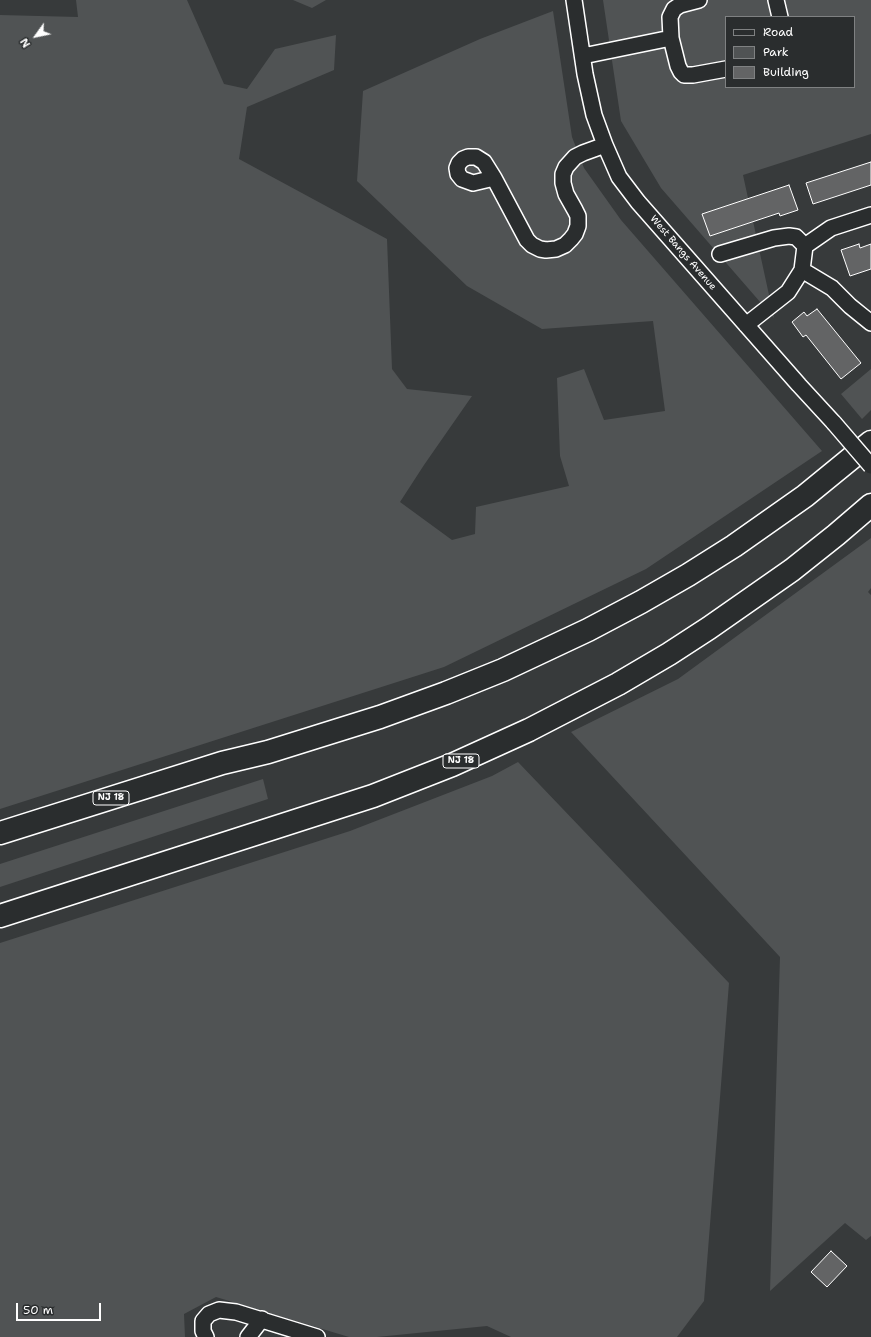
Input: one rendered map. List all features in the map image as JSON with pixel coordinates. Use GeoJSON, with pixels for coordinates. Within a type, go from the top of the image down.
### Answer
{"type":"FeatureCollection","features":[{"type":"Feature","properties":{"kind":"highway","name":"NJ 18"},"geometry":{"type":"LineString","coordinates":[[0,832],[222,763],[268,752],[373,719],[446,693],[503,670],[588,630],[688,575],[740,542],[805,496],[871,442]]}},
{"type":"Feature","properties":{"kind":"highway","name":"NJ 18"},"geometry":{"type":"LineString","coordinates":[[0,916],[373,796],[452,765],[529,730],[618,684],[709,628],[792,570],[836,535],[871,504]]}},
{"type":"Feature","properties":{"kind":"street","name":"West Bangs Avenue"},"geometry":{"type":"LineString","coordinates":[[574,0],[594,115],[605,145],[620,177],[638,202],[871,466]]}},
{"type":"Feature","properties":{"kind":"street"},"geometry":{"type":"LineString","coordinates":[[699,0],[680,5],[674,9],[670,17],[671,38],[678,66],[684,75],[693,75],[725,69]]}},
{"type":"Feature","properties":{"kind":"street"},"geometry":{"type":"LineString","coordinates":[[776,0],[780,16]]}},
{"type":"Feature","properties":{"kind":"street"},"geometry":{"type":"LineString","coordinates":[[583,56],[671,38]]}},
{"type":"Feature","properties":{"kind":"street"},"geometry":{"type":"LineString","coordinates":[[494,178],[527,240],[532,245],[540,249],[556,249],[565,245],[571,239],[578,226],[578,216],[566,194],[563,183],[566,167],[576,157],[583,153],[605,145]]}},
{"type":"Feature","properties":{"kind":"street"},"geometry":{"type":"LineString","coordinates":[[746,325],[788,292],[802,270],[806,246],[831,228],[871,215]]}},
{"type":"Feature","properties":{"kind":"street"},"geometry":{"type":"LineString","coordinates":[[720,254],[774,238],[789,236],[796,237],[806,246]]}},
{"type":"Feature","properties":{"kind":"street"},"geometry":{"type":"LineString","coordinates":[[802,270],[832,288],[850,306],[871,323]]}},
{"type":"Feature","properties":{"kind":"street"},"geometry":{"type":"LineString","coordinates":[[206,1337],[203,1331],[203,1321],[212,1312],[219,1310],[236,1312],[262,1319],[317,1337]]}},
{"type":"Feature","properties":{"kind":"street"},"geometry":{"type":"LineString","coordinates":[[248,1337],[262,1319]]}},
{"type":"Feature","properties":{"kind":"green space"},"geometry":{"type":"Polygon","coordinates":[[[76,0],[187,0],[224,84],[247,89],[275,49],[336,35],[334,70],[247,107],[239,159],[387,239],[392,369],[407,389],[472,396],[400,502],[452,540],[475,534],[476,507],[569,486],[560,456],[557,378],[584,369],[604,420],[665,411],[653,321],[542,329],[467,286],[357,181],[363,91],[480,39],[553,11],[572,137],[584,168],[621,220],[822,451],[646,569],[444,667],[0,809],[0,15],[78,17],[76,0]]]}},
{"type":"Feature","properties":{"kind":"green space"},"geometry":{"type":"Polygon","coordinates":[[[293,0],[326,0],[312,8],[293,0]]]}},
{"type":"Feature","properties":{"kind":"green space"},"geometry":{"type":"Polygon","coordinates":[[[603,0],[871,0],[871,134],[743,175],[774,318],[661,188],[621,121],[603,0]]]}},
{"type":"Feature","properties":{"kind":"green space"},"geometry":{"type":"Polygon","coordinates":[[[871,369],[871,410],[862,419],[841,394],[871,369]]]}},
{"type":"Feature","properties":{"kind":"green space"},"geometry":{"type":"Polygon","coordinates":[[[871,538],[871,588],[868,592],[871,595],[871,1236],[866,1240],[845,1223],[770,1291],[780,957],[571,732],[678,679],[871,538]]]}},
{"type":"Feature","properties":{"kind":"green space"},"geometry":{"type":"Polygon","coordinates":[[[518,762],[729,983],[704,1301],[677,1337],[511,1337],[487,1326],[377,1337],[349,1337],[216,1297],[184,1314],[185,1337],[0,1337],[0,943],[350,831],[492,776],[518,762]]]}},
{"type":"Feature","properties":{"kind":"green space"},"geometry":{"type":"Polygon","coordinates":[[[263,779],[268,799],[0,887],[0,864],[263,779]]]}},
{"type":"Feature","properties":{"kind":"building"},"geometry":{"type":"Polygon","coordinates":[[[871,162],[871,185],[813,204],[806,183],[871,162]]]}},
{"type":"Feature","properties":{"kind":"building"},"geometry":{"type":"Polygon","coordinates":[[[789,185],[798,210],[780,216],[779,213],[710,236],[702,214],[789,185]]]}},
{"type":"Feature","properties":{"kind":"building"},"geometry":{"type":"Polygon","coordinates":[[[859,244],[860,248],[871,244],[871,269],[850,276],[841,250],[859,244]]]}},
{"type":"Feature","properties":{"kind":"building"},"geometry":{"type":"Polygon","coordinates":[[[817,309],[861,363],[841,379],[806,335],[803,337],[792,322],[804,312],[807,316],[817,309]]]}},
{"type":"Feature","properties":{"kind":"building"},"geometry":{"type":"Polygon","coordinates":[[[831,1251],[847,1266],[827,1287],[811,1272],[831,1251]]]}}]}
